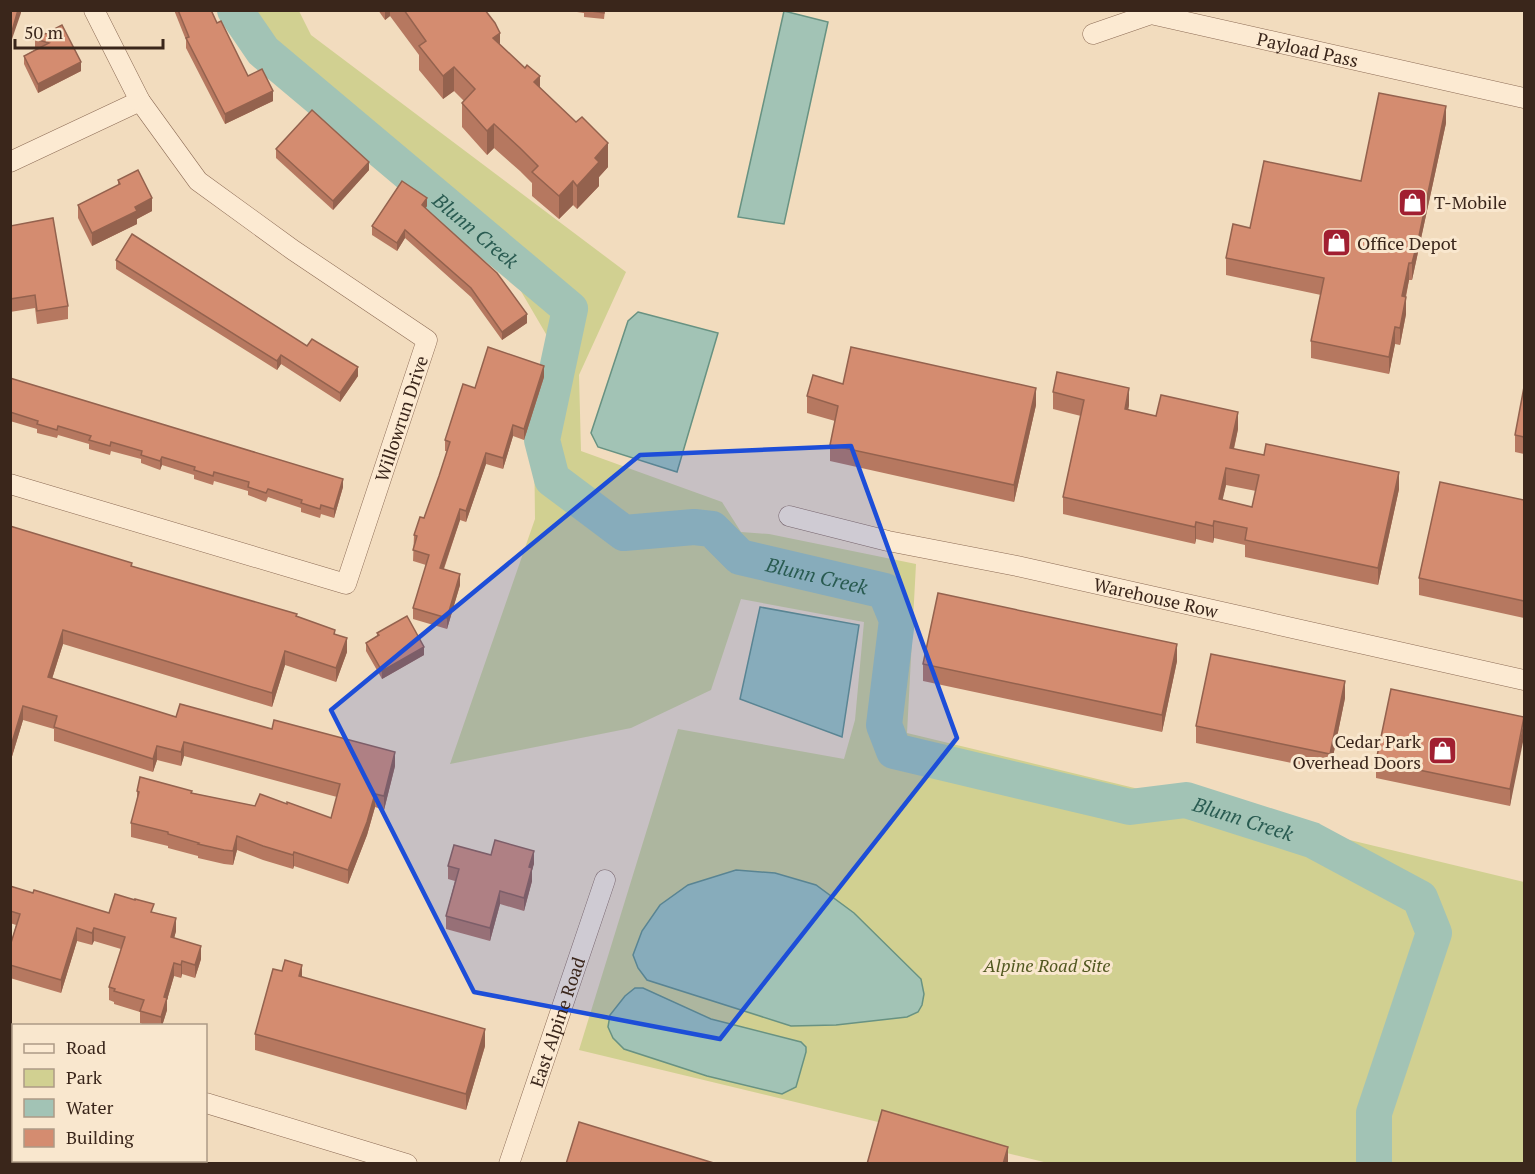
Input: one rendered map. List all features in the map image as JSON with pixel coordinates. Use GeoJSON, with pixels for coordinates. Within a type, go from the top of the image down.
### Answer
{"type":"FeatureCollection","features":[{"type":"Feature","properties":{"kind":"street","name":"Willowrun Drive"},"geometry":{"type":"LineString","coordinates":[[10,484],[346,584],[427,340],[293,250],[198,181],[140,101],[94,10]]}},
{"type":"Feature","properties":{"kind":"street","name":"Payload Pass"},"geometry":{"type":"LineString","coordinates":[[1093,34],[1151,14],[1524,98]]}},
{"type":"Feature","properties":{"kind":"street"},"geometry":{"type":"LineString","coordinates":[[10,162],[140,101]]}},
{"type":"Feature","properties":{"kind":"street","name":"Warehouse Row"},"geometry":{"type":"LineString","coordinates":[[789,516],[888,541],[1017,566],[1524,680]]}},
{"type":"Feature","properties":{"kind":"street","name":"East Alpine Road"},"geometry":{"type":"LineString","coordinates":[[509,1164],[605,880]]}},
{"type":"Feature","properties":{"kind":"street"},"geometry":{"type":"LineString","coordinates":[[207,1103],[407,1164]]}},
{"type":"Feature","properties":{"kind":"highlighted area"},"geometry":{"type":"Polygon","coordinates":[[[851,446],[957,738],[720,1039],[474,992],[331,710],[640,455],[851,446]]]}},
{"type":"Feature","properties":{"kind":"green space","name":"Alpine Road Site"},"geometry":{"type":"Polygon","coordinates":[[[226,11],[299,11],[311,35],[626,272],[579,375],[581,451],[722,502],[741,532],[769,534],[916,564],[907,733],[1524,882],[1524,1163],[1048,1163],[579,1050],[678,729],[844,759],[855,720],[864,622],[741,599],[711,690],[631,728],[450,764],[535,519],[534,432],[553,346],[515,281],[270,67],[226,11]]]}},
{"type":"Feature","properties":{"kind":"water"},"geometry":{"type":"Polygon","coordinates":[[[784,11],[828,22],[784,224],[738,217],[784,11]]]}},
{"type":"Feature","properties":{"kind":"water"},"geometry":{"type":"Polygon","coordinates":[[[638,312],[718,333],[677,472],[598,447],[591,433],[628,321],[638,312]]]}},
{"type":"Feature","properties":{"kind":"water"},"geometry":{"type":"Polygon","coordinates":[[[760,607],[859,625],[842,737],[740,699],[760,607]]]}},
{"type":"Feature","properties":{"kind":"water"},"geometry":{"type":"Polygon","coordinates":[[[736,870],[775,873],[816,885],[854,913],[921,979],[924,994],[918,1012],[907,1017],[836,1025],[791,1026],[647,980],[638,968],[633,955],[642,931],[660,905],[688,885],[736,870]]]}},
{"type":"Feature","properties":{"kind":"water"},"geometry":{"type":"Polygon","coordinates":[[[635,988],[643,988],[711,1019],[801,1042],[806,1047],[806,1052],[796,1087],[782,1094],[707,1076],[624,1049],[613,1038],[608,1027],[610,1015],[625,996],[635,988]]]}},
{"type":"Feature","properties":{"kind":"building"},"geometry":{"type":"Polygon","coordinates":[[[10,10],[18,10],[12,31],[10,30],[10,10]]]}},
{"type":"Feature","properties":{"kind":"building"},"geometry":{"type":"Polygon","coordinates":[[[178,10],[211,10],[217,23],[221,21],[248,76],[262,69],[273,91],[225,114],[186,38],[189,37],[178,10]]]}},
{"type":"Feature","properties":{"kind":"building"},"geometry":{"type":"Polygon","coordinates":[[[404,10],[485,10],[500,33],[493,38],[525,68],[527,65],[540,76],[534,82],[576,122],[582,117],[608,143],[595,158],[599,162],[577,186],[573,181],[559,196],[532,172],[538,166],[520,148],[494,124],[487,131],[462,103],[475,89],[454,67],[443,76],[419,46],[426,41],[404,10]]]}},
{"type":"Feature","properties":{"kind":"building"},"geometry":{"type":"Polygon","coordinates":[[[584,10],[604,10],[604,13],[584,10]]]}},
{"type":"Feature","properties":{"kind":"building"},"geometry":{"type":"Polygon","coordinates":[[[62,25],[81,62],[38,84],[24,56],[49,43],[35,39],[62,25]]]}},
{"type":"Feature","properties":{"kind":"building","name":"Office Depot"},"geometry":{"type":"Polygon","coordinates":[[[1379,93],[1446,106],[1419,236],[1412,263],[1409,263],[1402,296],[1406,297],[1400,328],[1395,327],[1389,357],[1311,341],[1324,278],[1226,258],[1233,224],[1250,228],[1264,161],[1361,181],[1379,93]]]}},
{"type":"Feature","properties":{"kind":"building"},"geometry":{"type":"Polygon","coordinates":[[[312,110],[369,162],[333,201],[276,149],[312,110]]]}},
{"type":"Feature","properties":{"kind":"building"},"geometry":{"type":"Polygon","coordinates":[[[138,170],[152,198],[135,207],[137,211],[92,233],[78,205],[120,184],[118,180],[138,170]]]}},
{"type":"Feature","properties":{"kind":"building"},"geometry":{"type":"Polygon","coordinates":[[[402,181],[427,198],[422,205],[497,273],[527,314],[502,332],[471,288],[405,230],[397,243],[372,226],[402,181]]]}},
{"type":"Feature","properties":{"kind":"building"},"geometry":{"type":"Polygon","coordinates":[[[53,218],[68,306],[37,311],[35,295],[10,299],[10,226],[53,218]]]}},
{"type":"Feature","properties":{"kind":"building"},"geometry":{"type":"Polygon","coordinates":[[[132,234],[307,346],[312,339],[358,367],[340,393],[281,355],[277,361],[116,260],[132,234]]]}},
{"type":"Feature","properties":{"kind":"building"},"geometry":{"type":"Polygon","coordinates":[[[488,347],[544,366],[524,429],[513,425],[503,458],[486,453],[466,511],[460,509],[440,568],[460,574],[447,618],[413,608],[429,555],[413,550],[417,536],[414,535],[420,517],[424,518],[439,476],[450,442],[445,440],[463,384],[475,388],[488,347]]]}},
{"type":"Feature","properties":{"kind":"building"},"geometry":{"type":"Polygon","coordinates":[[[851,347],[1036,388],[1014,485],[830,445],[838,406],[807,396],[813,375],[843,384],[851,347]]]}},
{"type":"Feature","properties":{"kind":"building"},"geometry":{"type":"Polygon","coordinates":[[[1057,372],[1129,388],[1125,409],[1156,416],[1161,395],[1238,412],[1230,448],[1264,455],[1266,444],[1399,472],[1378,568],[1245,540],[1247,528],[1214,521],[1213,526],[1196,522],[1195,527],[1063,497],[1084,400],[1053,392],[1057,372]],[[1226,468],[1219,499],[1252,507],[1259,475],[1226,468]]]}},
{"type":"Feature","properties":{"kind":"building"},"geometry":{"type":"Polygon","coordinates":[[[10,378],[343,479],[334,509],[321,505],[320,509],[301,503],[302,500],[268,489],[266,493],[248,487],[249,482],[214,472],[213,476],[194,470],[195,467],[162,457],[160,461],[141,455],[142,451],[111,442],[110,446],[89,440],[91,436],[58,426],[57,430],[37,424],[38,421],[10,412],[10,378]]]}},
{"type":"Feature","properties":{"kind":"building"},"geometry":{"type":"Polygon","coordinates":[[[1524,387],[1524,437],[1515,435],[1524,387]]]}},
{"type":"Feature","properties":{"kind":"building"},"geometry":{"type":"Polygon","coordinates":[[[1440,482],[1524,500],[1524,601],[1419,578],[1440,482]]]}},
{"type":"Feature","properties":{"kind":"building"},"geometry":{"type":"Polygon","coordinates":[[[10,526],[132,563],[131,566],[297,614],[296,616],[335,630],[334,634],[347,638],[336,668],[285,651],[272,693],[63,630],[48,677],[176,717],[180,704],[272,729],[274,720],[395,752],[384,796],[375,794],[367,822],[348,870],[294,852],[293,855],[263,846],[237,836],[233,851],[224,850],[131,823],[139,792],[137,791],[140,777],[192,791],[191,793],[255,806],[260,794],[331,818],[340,784],[184,742],[181,752],[157,746],[153,759],[54,727],[57,716],[23,706],[10,749],[10,526]]]}},
{"type":"Feature","properties":{"kind":"building"},"geometry":{"type":"Polygon","coordinates":[[[938,593],[1177,644],[1162,715],[923,664],[938,593]]]}},
{"type":"Feature","properties":{"kind":"building"},"geometry":{"type":"Polygon","coordinates":[[[407,616],[424,647],[382,671],[366,643],[379,635],[377,633],[407,616]]]}},
{"type":"Feature","properties":{"kind":"building"},"geometry":{"type":"Polygon","coordinates":[[[1211,654],[1345,681],[1330,754],[1196,726],[1211,654]]]}},
{"type":"Feature","properties":{"kind":"building"},"geometry":{"type":"Polygon","coordinates":[[[1391,689],[1524,717],[1510,789],[1376,761],[1391,689]]]}},
{"type":"Feature","properties":{"kind":"building"},"geometry":{"type":"Polygon","coordinates":[[[495,840],[534,851],[524,898],[500,891],[490,928],[446,916],[459,869],[448,866],[454,845],[491,855],[495,840]]]}},
{"type":"Feature","properties":{"kind":"building"},"geometry":{"type":"Polygon","coordinates":[[[10,886],[33,893],[34,890],[109,913],[115,894],[154,904],[151,912],[176,918],[171,937],[201,946],[195,965],[182,961],[181,965],[174,963],[161,1017],[140,1011],[144,1000],[114,991],[115,989],[109,987],[125,937],[94,928],[92,933],[77,928],[61,980],[10,965],[10,946],[20,914],[10,911],[10,886]]]}},
{"type":"Feature","properties":{"kind":"building"},"geometry":{"type":"Polygon","coordinates":[[[285,960],[302,965],[299,976],[485,1029],[466,1094],[255,1034],[273,969],[282,971],[285,960]]]}},
{"type":"Feature","properties":{"kind":"building"},"geometry":{"type":"Polygon","coordinates":[[[882,1110],[1008,1147],[1003,1164],[867,1164],[882,1110]]]}},
{"type":"Feature","properties":{"kind":"building"},"geometry":{"type":"Polygon","coordinates":[[[579,1122],[717,1164],[566,1164],[579,1122]]]}},
{"type":"Feature","properties":{"kind":"waterway","name":"Blunn Creek"},"geometry":{"type":"LineString","coordinates":[[235,10],[263,51],[570,309],[542,440],[552,479],[624,533],[694,527],[712,529],[740,557],[885,591],[897,620],[884,725],[894,751],[1130,807],[1186,800],[1312,840],[1420,898],[1434,933],[1374,1113],[1374,1164]]}},
{"type":"Feature","properties":{"kind":"place","name":"T-Mobile"},"geometry":{"type":"Point","coordinates":[1413,202]}},
{"type":"Feature","properties":{"kind":"place","name":"Office Depot"},"geometry":{"type":"Point","coordinates":[1336,243]}},
{"type":"Feature","properties":{"kind":"place","name":"Cedar Park Overhead Doors"},"geometry":{"type":"Point","coordinates":[1442,751]}}]}
